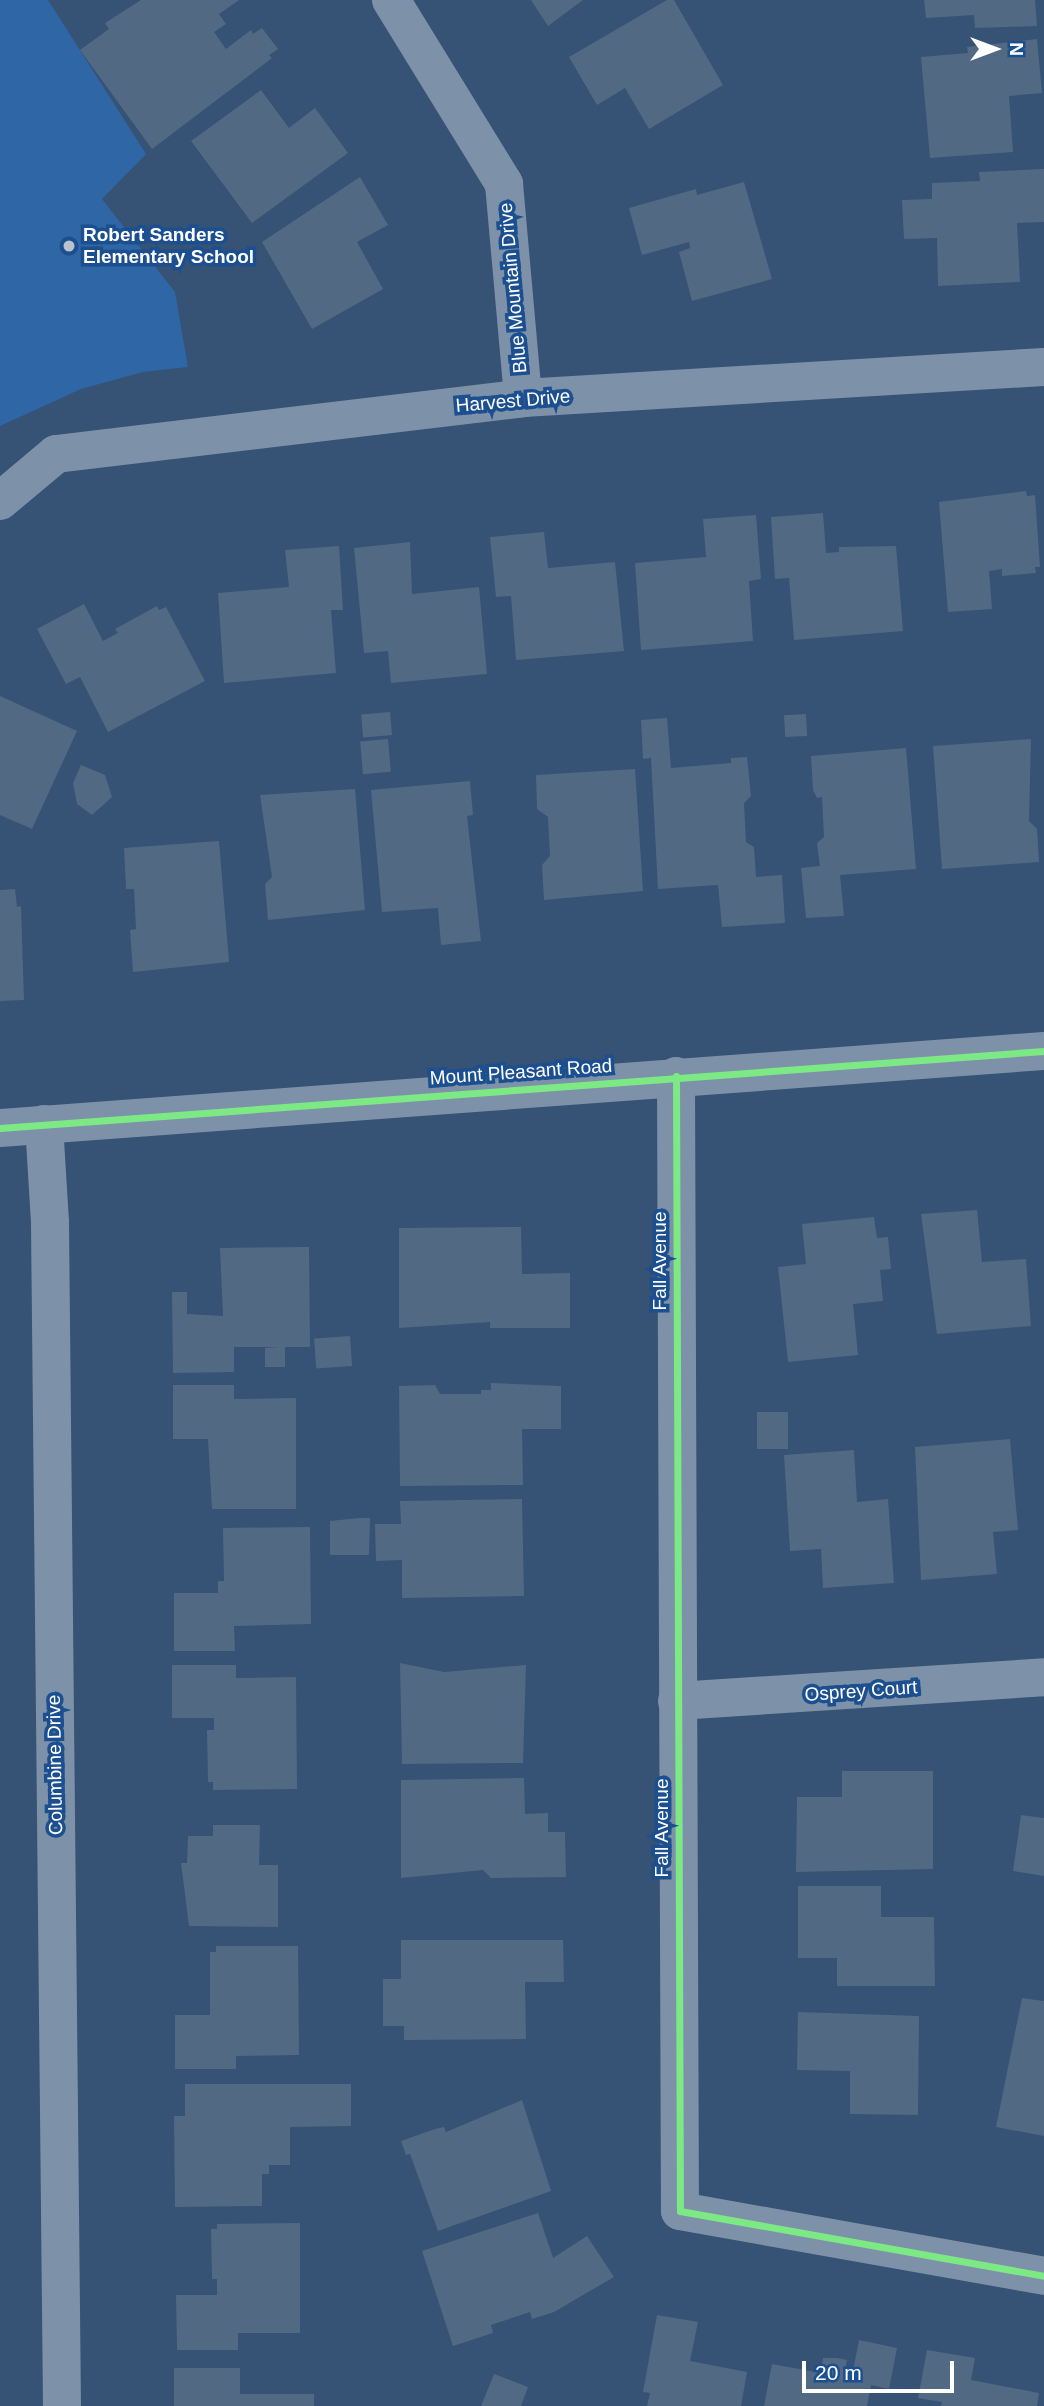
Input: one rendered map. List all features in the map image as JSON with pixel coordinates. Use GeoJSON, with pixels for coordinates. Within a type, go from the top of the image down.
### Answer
{"type":"FeatureCollection","features":[{"type":"Feature","properties":{"kind":"street","name":"Blue Mountain Drive"},"geometry":{"type":"LineString","coordinates":[[391,0],[503,184],[523,398]]}},
{"type":"Feature","properties":{"kind":"street","name":"Harvest Drive"},"geometry":{"type":"LineString","coordinates":[[0,501],[56,454],[523,398],[1044,367]]}},
{"type":"Feature","properties":{"kind":"street","name":"Mount Pleasant Road"},"geometry":{"type":"LineString","coordinates":[[0,1128],[676,1076],[1044,1051]]}},
{"type":"Feature","properties":{"kind":"street","name":"Fall Avenue"},"geometry":{"type":"LineString","coordinates":[[676,1076],[680,2211],[1044,2276]]}},
{"type":"Feature","properties":{"kind":"street","name":"Columbine Drive"},"geometry":{"type":"LineString","coordinates":[[44,1125],[50,1223],[62,2406]]}},
{"type":"Feature","properties":{"kind":"street","name":"Osprey Court"},"geometry":{"type":"LineString","coordinates":[[677,1701],[1044,1677]]}},
{"type":"Feature","properties":{"kind":"shaded area","name":"Robert Sanders Elementary School"},"geometry":{"type":"Polygon","coordinates":[[[0,0],[48,0],[146,154],[102,199],[175,292],[188,367],[143,372],[81,389],[0,426],[0,0]]]}},
{"type":"Feature","properties":{"kind":"building"},"geometry":{"type":"Polygon","coordinates":[[[141,0],[239,0],[219,14],[226,24],[214,32],[226,49],[251,30],[253,34],[262,28],[278,49],[269,55],[272,58],[152,149],[80,50],[109,29],[105,23],[141,0]]]}},
{"type":"Feature","properties":{"kind":"building"},"geometry":{"type":"Polygon","coordinates":[[[531,0],[583,0],[548,26],[531,0]]]}},
{"type":"Feature","properties":{"kind":"building"},"geometry":{"type":"Polygon","coordinates":[[[667,0],[674,0],[723,85],[649,129],[625,88],[597,105],[569,57],[667,0]]]}},
{"type":"Feature","properties":{"kind":"building"},"geometry":{"type":"Polygon","coordinates":[[[924,0],[1035,0],[1037,26],[975,28],[974,15],[926,18],[924,0]]]}},
{"type":"Feature","properties":{"kind":"building"},"geometry":{"type":"Polygon","coordinates":[[[1037,39],[1042,93],[1009,96],[1013,152],[930,158],[921,57],[968,53],[967,47],[1037,39]]]}},
{"type":"Feature","properties":{"kind":"building"},"geometry":{"type":"Polygon","coordinates":[[[261,90],[289,128],[315,108],[348,153],[252,223],[191,141],[261,90]]]}},
{"type":"Feature","properties":{"kind":"building"},"geometry":{"type":"Polygon","coordinates":[[[1044,169],[1044,222],[1017,223],[1020,282],[938,286],[937,238],[904,239],[902,200],[932,199],[932,183],[980,181],[979,172],[1044,169]]]}},
{"type":"Feature","properties":{"kind":"building"},"geometry":{"type":"Polygon","coordinates":[[[360,177],[388,225],[357,242],[383,289],[312,329],[262,242],[360,177]]]}},
{"type":"Feature","properties":{"kind":"building"},"geometry":{"type":"Polygon","coordinates":[[[744,182],[772,279],[692,301],[679,252],[690,248],[689,242],[642,255],[629,208],[696,189],[697,195],[744,182]]]}},
{"type":"Feature","properties":{"kind":"building"},"geometry":{"type":"Polygon","coordinates":[[[1026,491],[1027,496],[1035,495],[1040,567],[1035,567],[1036,573],[1002,576],[1002,569],[989,571],[992,609],[948,612],[939,502],[1026,491]]]}},
{"type":"Feature","properties":{"kind":"building"},"geometry":{"type":"Polygon","coordinates":[[[823,513],[826,553],[839,552],[839,547],[896,546],[903,631],[794,640],[789,578],[775,579],[771,517],[823,513]]]}},
{"type":"Feature","properties":{"kind":"building"},"geometry":{"type":"Polygon","coordinates":[[[756,515],[761,579],[749,581],[753,641],[641,650],[635,563],[706,557],[703,519],[756,515]]]}},
{"type":"Feature","properties":{"kind":"building"},"geometry":{"type":"Polygon","coordinates":[[[544,532],[548,568],[615,562],[624,651],[516,660],[511,596],[496,597],[490,537],[544,532]]]}},
{"type":"Feature","properties":{"kind":"building"},"geometry":{"type":"Polygon","coordinates":[[[410,542],[412,594],[479,587],[487,674],[391,683],[388,651],[364,653],[354,548],[410,542]]]}},
{"type":"Feature","properties":{"kind":"building"},"geometry":{"type":"Polygon","coordinates":[[[339,546],[343,610],[331,610],[336,673],[224,683],[218,593],[289,587],[285,550],[339,546]]]}},
{"type":"Feature","properties":{"kind":"building"},"geometry":{"type":"Polygon","coordinates":[[[84,604],[103,641],[118,633],[115,629],[157,606],[159,610],[166,607],[205,681],[108,732],[80,677],[66,684],[37,629],[84,604]]]}},
{"type":"Feature","properties":{"kind":"building"},"geometry":{"type":"Polygon","coordinates":[[[0,696],[77,731],[32,829],[0,815],[0,696]]]}},
{"type":"Feature","properties":{"kind":"building"},"geometry":{"type":"Polygon","coordinates":[[[390,712],[392,735],[363,737],[361,715],[390,712]]]}},
{"type":"Feature","properties":{"kind":"building"},"geometry":{"type":"Polygon","coordinates":[[[806,714],[807,736],[785,737],[784,715],[806,714]]]}},
{"type":"Feature","properties":{"kind":"building"},"geometry":{"type":"Polygon","coordinates":[[[667,718],[671,768],[731,763],[731,758],[747,757],[751,796],[744,803],[746,842],[754,847],[756,877],[782,875],[785,923],[722,927],[718,885],[658,889],[651,758],[643,759],[641,720],[667,718]]]}},
{"type":"Feature","properties":{"kind":"building"},"geometry":{"type":"Polygon","coordinates":[[[388,739],[391,772],[363,774],[360,741],[388,739]]]}},
{"type":"Feature","properties":{"kind":"building"},"geometry":{"type":"Polygon","coordinates":[[[1031,739],[1029,821],[1037,829],[1039,862],[942,869],[933,746],[1031,739]]]}},
{"type":"Feature","properties":{"kind":"building"},"geometry":{"type":"Polygon","coordinates":[[[906,748],[916,869],[840,875],[844,916],[806,918],[801,868],[820,866],[817,843],[824,837],[822,797],[817,798],[813,790],[811,756],[906,748]]]}},
{"type":"Feature","properties":{"kind":"building"},"geometry":{"type":"Polygon","coordinates":[[[81,765],[105,775],[112,797],[92,815],[77,804],[73,783],[81,765]]]}},
{"type":"Feature","properties":{"kind":"building"},"geometry":{"type":"Polygon","coordinates":[[[635,769],[643,891],[544,900],[542,865],[550,856],[548,817],[537,809],[536,775],[635,769]]]}},
{"type":"Feature","properties":{"kind":"building"},"geometry":{"type":"Polygon","coordinates":[[[470,781],[473,815],[467,816],[481,941],[441,945],[438,908],[382,912],[371,790],[470,781]]]}},
{"type":"Feature","properties":{"kind":"building"},"geometry":{"type":"Polygon","coordinates":[[[355,789],[365,910],[268,920],[265,884],[272,877],[260,795],[355,789]]]}},
{"type":"Feature","properties":{"kind":"building"},"geometry":{"type":"Polygon","coordinates":[[[219,841],[229,962],[133,972],[130,930],[136,929],[134,889],[126,889],[124,848],[219,841]]]}},
{"type":"Feature","properties":{"kind":"building"},"geometry":{"type":"Polygon","coordinates":[[[15,889],[17,907],[21,906],[24,1000],[0,1001],[0,890],[15,889]]]}},
{"type":"Feature","properties":{"kind":"building"},"geometry":{"type":"Polygon","coordinates":[[[977,1210],[982,1262],[1026,1259],[1031,1326],[937,1334],[921,1214],[977,1210]]]}},
{"type":"Feature","properties":{"kind":"building"},"geometry":{"type":"Polygon","coordinates":[[[874,1217],[877,1238],[888,1237],[891,1269],[880,1270],[883,1301],[853,1304],[858,1355],[788,1362],[778,1267],[806,1264],[802,1224],[874,1217]]]}},
{"type":"Feature","properties":{"kind":"building"},"geometry":{"type":"Polygon","coordinates":[[[521,1227],[522,1274],[570,1273],[570,1328],[490,1328],[490,1322],[399,1328],[399,1228],[521,1227]]]}},
{"type":"Feature","properties":{"kind":"building"},"geometry":{"type":"Polygon","coordinates":[[[309,1247],[310,1347],[285,1347],[285,1367],[265,1367],[265,1348],[278,1347],[234,1347],[234,1372],[173,1373],[172,1292],[187,1292],[187,1314],[223,1316],[220,1248],[309,1247]]]}},
{"type":"Feature","properties":{"kind":"building"},"geometry":{"type":"Polygon","coordinates":[[[350,1336],[352,1366],[316,1368],[314,1339],[350,1336]]]}},
{"type":"Feature","properties":{"kind":"building"},"geometry":{"type":"Polygon","coordinates":[[[491,1383],[561,1386],[561,1429],[522,1429],[523,1485],[400,1486],[399,1386],[435,1385],[440,1394],[481,1394],[481,1390],[491,1390],[491,1383]]]}},
{"type":"Feature","properties":{"kind":"building"},"geometry":{"type":"Polygon","coordinates":[[[173,1385],[234,1385],[234,1399],[296,1398],[296,1509],[212,1509],[208,1439],[173,1439],[173,1385]]]}},
{"type":"Feature","properties":{"kind":"building"},"geometry":{"type":"Polygon","coordinates":[[[757,1412],[788,1412],[788,1449],[757,1449],[757,1412]]]}},
{"type":"Feature","properties":{"kind":"building"},"geometry":{"type":"Polygon","coordinates":[[[1010,1439],[1018,1530],[993,1532],[997,1574],[921,1580],[915,1447],[1010,1439]]]}},
{"type":"Feature","properties":{"kind":"building"},"geometry":{"type":"Polygon","coordinates":[[[854,1450],[857,1502],[888,1499],[894,1583],[823,1588],[821,1549],[790,1551],[784,1455],[854,1450]]]}},
{"type":"Feature","properties":{"kind":"building"},"geometry":{"type":"Polygon","coordinates":[[[522,1499],[524,1596],[402,1598],[402,1560],[376,1561],[375,1524],[401,1524],[400,1501],[522,1499]]]}},
{"type":"Feature","properties":{"kind":"building"},"geometry":{"type":"Polygon","coordinates":[[[370,1518],[369,1555],[330,1555],[330,1521],[370,1518]]]}},
{"type":"Feature","properties":{"kind":"building"},"geometry":{"type":"Polygon","coordinates":[[[310,1527],[311,1624],[234,1626],[235,1651],[174,1651],[174,1593],[218,1593],[218,1581],[224,1581],[223,1528],[310,1527]]]}},
{"type":"Feature","properties":{"kind":"building"},"geometry":{"type":"Polygon","coordinates":[[[400,1663],[444,1672],[526,1665],[523,1763],[402,1764],[400,1663]]]}},
{"type":"Feature","properties":{"kind":"building"},"geometry":{"type":"Polygon","coordinates":[[[172,1665],[236,1665],[236,1678],[296,1677],[297,1789],[213,1790],[213,1782],[208,1782],[207,1730],[214,1730],[214,1718],[172,1718],[172,1665]]]}},
{"type":"Feature","properties":{"kind":"building"},"geometry":{"type":"Polygon","coordinates":[[[842,1771],[933,1771],[933,1869],[796,1872],[797,1797],[842,1797],[842,1771]]]}},
{"type":"Feature","properties":{"kind":"building"},"geometry":{"type":"Polygon","coordinates":[[[524,1778],[525,1814],[548,1813],[548,1832],[565,1832],[566,1877],[491,1878],[483,1870],[401,1878],[401,1780],[524,1778]]]}},
{"type":"Feature","properties":{"kind":"building"},"geometry":{"type":"Polygon","coordinates":[[[1021,1815],[1044,1818],[1044,1876],[1013,1871],[1021,1815]]]}},
{"type":"Feature","properties":{"kind":"building"},"geometry":{"type":"Polygon","coordinates":[[[213,1825],[260,1825],[259,1865],[278,1865],[278,1927],[189,1926],[181,1863],[187,1863],[188,1836],[213,1836],[213,1825]]]}},
{"type":"Feature","properties":{"kind":"building"},"geometry":{"type":"Polygon","coordinates":[[[798,1886],[881,1886],[881,1917],[934,1917],[935,1986],[837,1986],[837,1958],[798,1958],[798,1886]]]}},
{"type":"Feature","properties":{"kind":"building"},"geometry":{"type":"Polygon","coordinates":[[[401,1940],[563,1940],[564,1982],[525,1982],[526,2039],[404,2040],[404,2026],[383,2026],[383,1979],[401,1979],[401,1940]]]}},
{"type":"Feature","properties":{"kind":"building"},"geometry":{"type":"Polygon","coordinates":[[[216,1946],[298,1946],[299,2055],[236,2056],[236,2069],[175,2069],[175,2015],[210,2015],[210,1952],[216,1952],[216,1946]]]}},
{"type":"Feature","properties":{"kind":"building"},"geometry":{"type":"Polygon","coordinates":[[[1022,1998],[1044,2001],[1044,2136],[996,2127],[1022,1998]]]}},
{"type":"Feature","properties":{"kind":"building"},"geometry":{"type":"Polygon","coordinates":[[[798,2012],[919,2016],[918,2115],[850,2114],[850,2071],[797,2070],[798,2012]]]}},
{"type":"Feature","properties":{"kind":"building"},"geometry":{"type":"Polygon","coordinates":[[[185,2084],[351,2084],[351,2126],[290,2127],[290,2165],[269,2165],[269,2174],[262,2174],[262,2206],[175,2207],[174,2116],[185,2116],[185,2084]]]}},
{"type":"Feature","properties":{"kind":"building"},"geometry":{"type":"Polygon","coordinates":[[[522,2100],[551,2191],[438,2231],[410,2154],[406,2155],[401,2141],[444,2127],[446,2132],[522,2100]]]}},
{"type":"Feature","properties":{"kind":"building"},"geometry":{"type":"Polygon","coordinates":[[[538,2213],[553,2258],[587,2236],[614,2277],[554,2312],[532,2319],[530,2312],[491,2325],[493,2333],[453,2346],[422,2251],[538,2213]]]}},
{"type":"Feature","properties":{"kind":"building"},"geometry":{"type":"Polygon","coordinates":[[[300,2223],[300,2333],[238,2333],[238,2350],[177,2350],[176,2295],[217,2295],[217,2279],[212,2279],[211,2229],[217,2229],[217,2224],[300,2223]]]}},
{"type":"Feature","properties":{"kind":"building"},"geometry":{"type":"Polygon","coordinates":[[[657,2315],[698,2322],[690,2361],[747,2372],[741,2406],[647,2406],[650,2393],[643,2392],[657,2315]]]}},
{"type":"Feature","properties":{"kind":"building"},"geometry":{"type":"Polygon","coordinates":[[[859,2340],[897,2348],[889,2389],[871,2385],[867,2406],[764,2406],[772,2364],[821,2373],[823,2358],[837,2358],[847,2360],[844,2375],[852,2376],[859,2340]]]}},
{"type":"Feature","properties":{"kind":"building"},"geometry":{"type":"Polygon","coordinates":[[[927,2350],[975,2358],[971,2380],[1039,2393],[1037,2406],[941,2406],[942,2402],[918,2398],[927,2350]]]}},
{"type":"Feature","properties":{"kind":"building"},"geometry":{"type":"Polygon","coordinates":[[[174,2368],[240,2368],[240,2394],[314,2394],[314,2406],[174,2406],[174,2368]]]}},
{"type":"Feature","properties":{"kind":"building"},"geometry":{"type":"Polygon","coordinates":[[[494,2374],[528,2387],[521,2406],[481,2406],[494,2374]]]}},
{"type":"Feature","properties":{"kind":"cycle path"},"geometry":{"type":"LineString","coordinates":[[0,1128],[1044,1051]]}},
{"type":"Feature","properties":{"kind":"cycle path"},"geometry":{"type":"LineString","coordinates":[[676,1076],[680,2211],[1044,2276]]}},
{"type":"Feature","properties":{"kind":"place","name":"Robert Sanders Elementary School"},"geometry":{"type":"Point","coordinates":[69,246]}}]}
